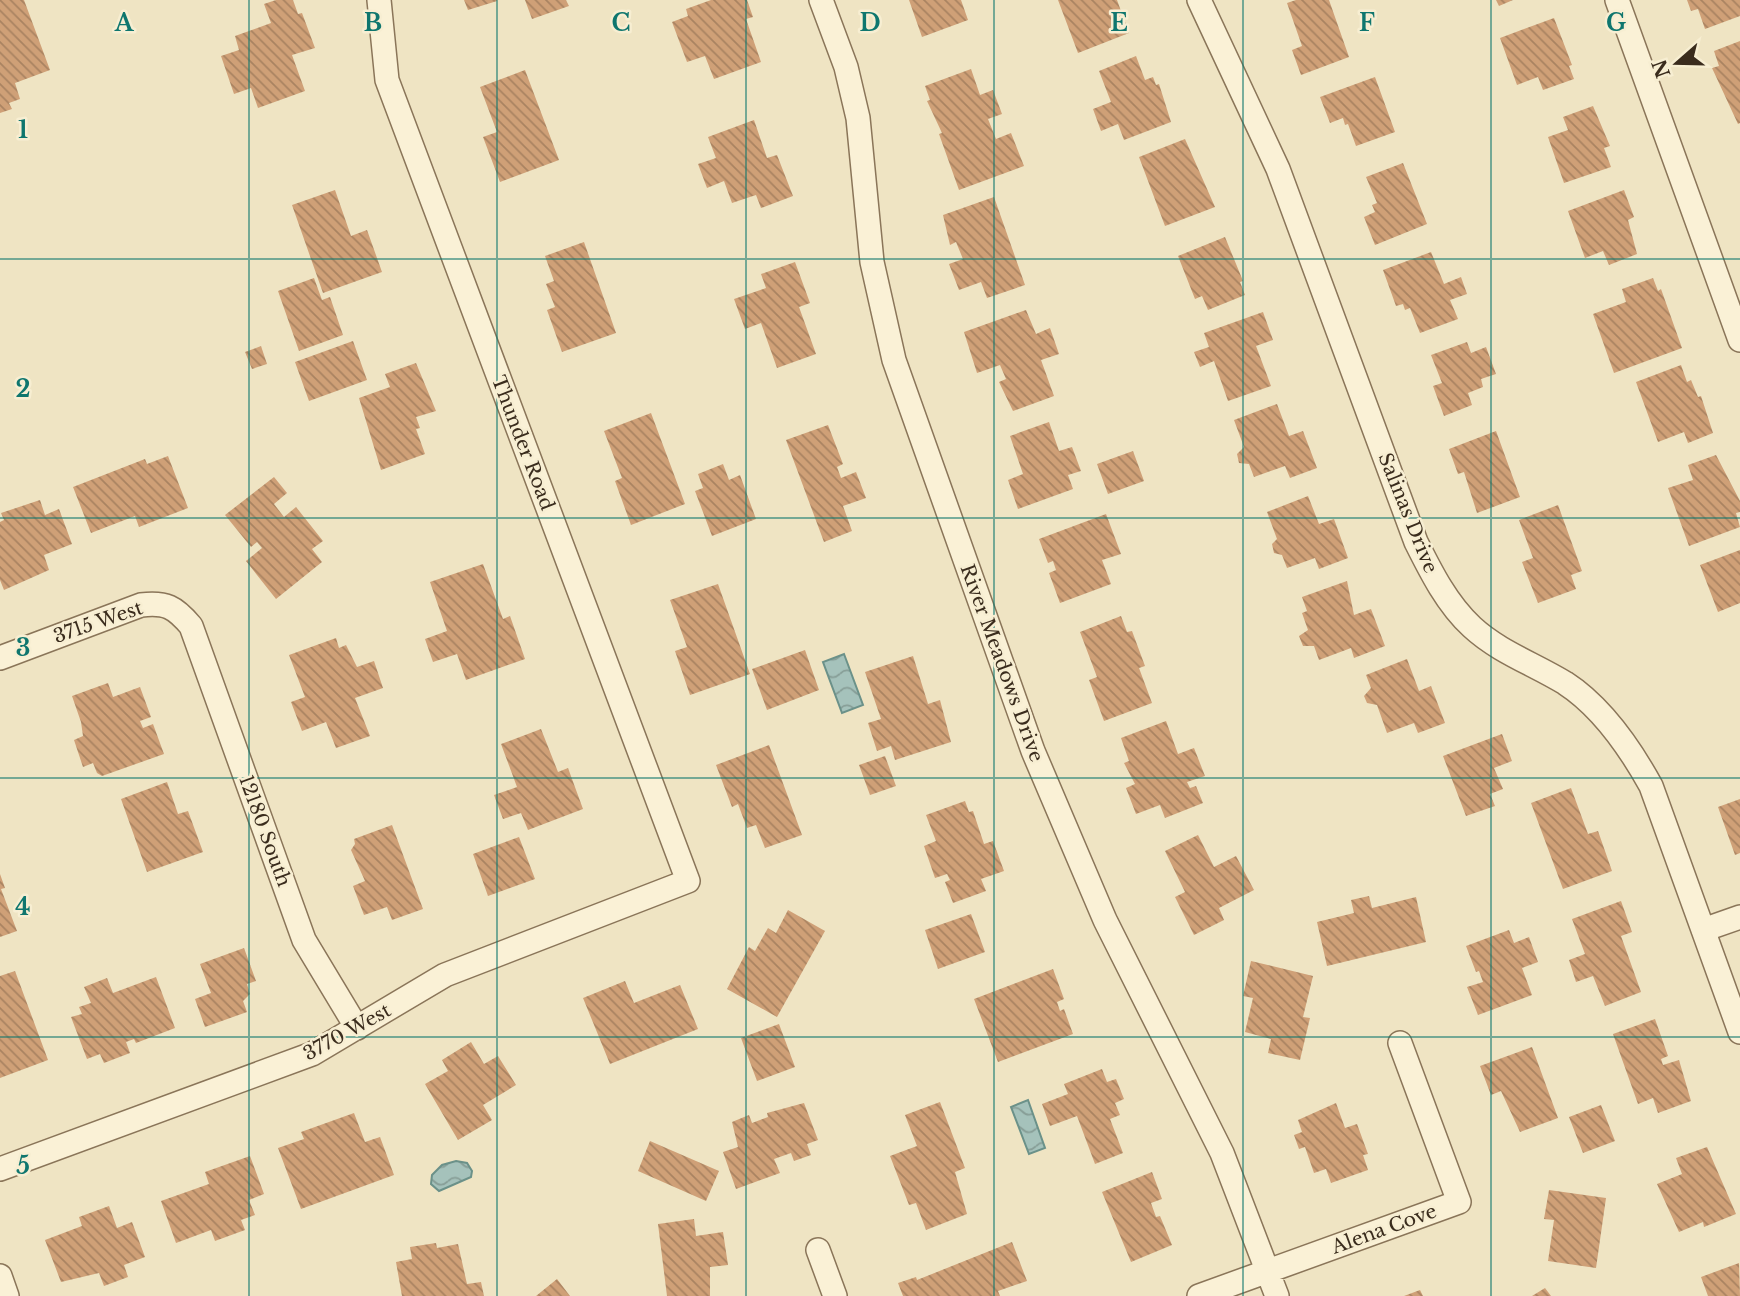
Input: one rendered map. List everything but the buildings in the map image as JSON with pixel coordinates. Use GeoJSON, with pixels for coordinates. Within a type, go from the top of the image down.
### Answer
{"type":"FeatureCollection","features":[{"type":"Feature","properties":{"kind":"street","name":"Thunder Road"},"geometry":{"type":"LineString","coordinates":[[379,0],[387,80],[688,881]]}},
{"type":"Feature","properties":{"kind":"street","name":"River Meadows Drive"},"geometry":{"type":"LineString","coordinates":[[821,0],[846,67],[858,118],[872,262],[894,360],[1033,751],[1105,920],[1222,1153],[1276,1296]]}},
{"type":"Feature","properties":{"kind":"street","name":"Salinas Drive"},"geometry":{"type":"LineString","coordinates":[[1199,0],[1278,169],[1416,542],[1439,587],[1472,627],[1515,657],[1567,684],[1606,720],[1631,751],[1651,786],[1740,1032]]}},
{"type":"Feature","properties":{"kind":"street"},"geometry":{"type":"LineString","coordinates":[[1617,0],[1740,340]]}},
{"type":"Feature","properties":{"kind":"street","name":"3715 West"},"geometry":{"type":"LineString","coordinates":[[0,658],[141,605],[161,603],[176,608],[191,626]]}},
{"type":"Feature","properties":{"kind":"street","name":"12180 South"},"geometry":{"type":"LineString","coordinates":[[191,626],[304,940],[357,1028]]}},
{"type":"Feature","properties":{"kind":"street","name":"3770 West"},"geometry":{"type":"LineString","coordinates":[[0,1169],[312,1054],[445,975],[688,881]]}},
{"type":"Feature","properties":{"kind":"street"},"geometry":{"type":"LineString","coordinates":[[1703,930],[1740,917]]}},
{"type":"Feature","properties":{"kind":"street","name":"Alena Cove"},"geometry":{"type":"LineString","coordinates":[[1268,1271],[1459,1202],[1400,1043]]}},
{"type":"Feature","properties":{"kind":"street"},"geometry":{"type":"LineString","coordinates":[[818,1250],[835,1296]]}},
{"type":"Feature","properties":{"kind":"street"},"geometry":{"type":"LineString","coordinates":[[1199,1296],[1268,1271]]}},
{"type":"Feature","properties":{"kind":"street"},"geometry":{"type":"LineString","coordinates":[[0,1276],[7,1296]]}},
{"type":"Feature","properties":{"kind":"water"},"geometry":{"type":"Polygon","coordinates":[[[844,654],[863,705],[842,713],[823,662],[844,654]]]}},
{"type":"Feature","properties":{"kind":"water"},"geometry":{"type":"Polygon","coordinates":[[[1028,1100],[1045,1148],[1029,1154],[1011,1107],[1028,1100]]]}},
{"type":"Feature","properties":{"kind":"water"},"geometry":{"type":"Polygon","coordinates":[[[456,1161],[467,1163],[472,1171],[471,1177],[439,1191],[431,1184],[432,1175],[442,1165],[456,1161]]]}}]}
